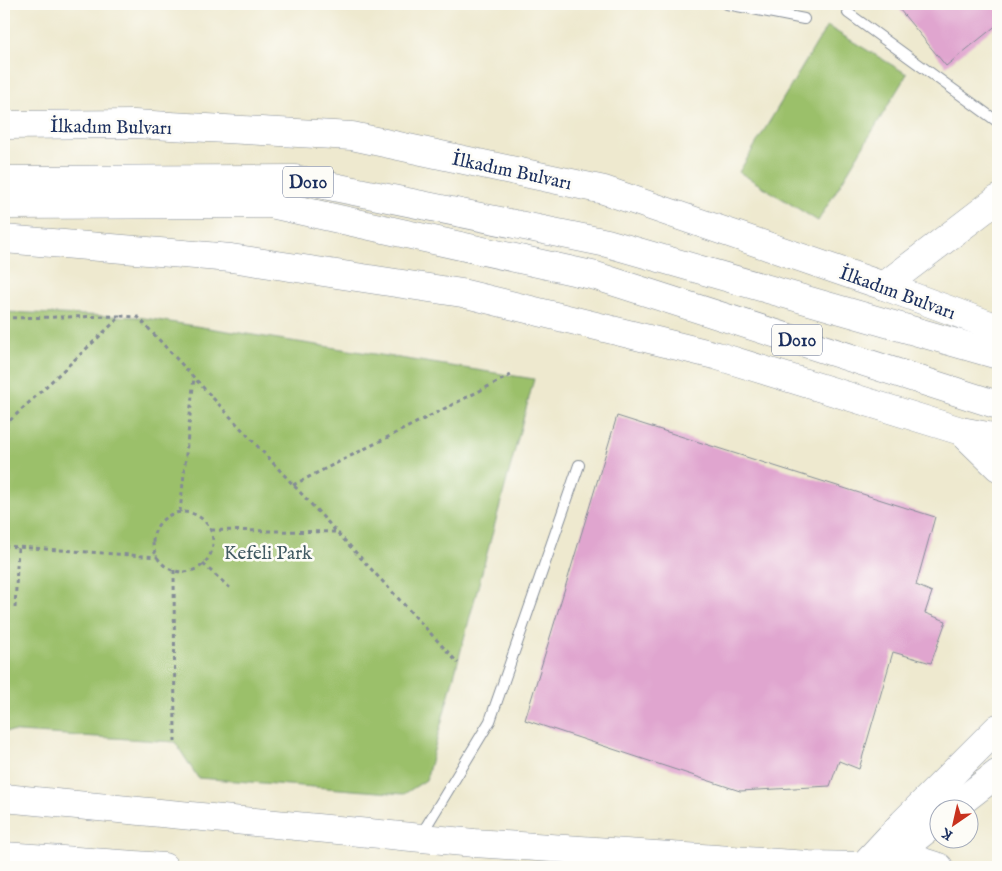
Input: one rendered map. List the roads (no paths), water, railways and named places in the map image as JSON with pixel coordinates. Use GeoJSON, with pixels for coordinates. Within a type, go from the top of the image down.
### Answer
{"type":"FeatureCollection","features":[{"type":"Feature","properties":{"kind":"main road","name":"İlkadım Bulvarı"},"geometry":{"type":"LineString","coordinates":[[4,125],[134,124],[352,136],[604,190],[884,286],[998,328]]}},
{"type":"Feature","properties":{"kind":"main road","name":"İlkadım Bulvarı"},"geometry":{"type":"LineString","coordinates":[[4,180],[295,179],[607,243],[998,355]]}},
{"type":"Feature","properties":{"kind":"main road"},"geometry":{"type":"LineString","coordinates":[[884,286],[998,199]]}},
{"type":"Feature","properties":{"kind":"main road","name":"D010"},"geometry":{"type":"LineString","coordinates":[[4,205],[271,204],[596,276],[998,405]]}},
{"type":"Feature","properties":{"kind":"main road"},"geometry":{"type":"LineString","coordinates":[[4,239],[231,258],[462,292],[718,356],[961,431],[998,438]]}},
{"type":"Feature","properties":{"kind":"main road"},"geometry":{"type":"LineString","coordinates":[[961,431],[998,467]]}},
{"type":"Feature","properties":{"kind":"main road"},"geometry":{"type":"LineString","coordinates":[[862,866],[998,728]]}},
{"type":"Feature","properties":{"kind":"main road"},"geometry":{"type":"LineString","coordinates":[[966,798],[998,773]]}},
{"type":"Feature","properties":{"kind":"main road"},"geometry":{"type":"LineString","coordinates":[[4,798],[474,843],[862,866],[888,858],[914,859],[939,867]]}},
{"type":"Feature","properties":{"kind":"main road"},"geometry":{"type":"LineString","coordinates":[[862,866],[917,837],[930,827]]}},
{"type":"Feature","properties":{"kind":"main road"},"geometry":{"type":"LineString","coordinates":[[4,856],[164,867]]}},
{"type":"Feature","properties":{"kind":"lane"},"geometry":{"type":"LineString","coordinates":[[727,4],[804,19]]}},
{"type":"Feature","properties":{"kind":"lane"},"geometry":{"type":"LineString","coordinates":[[848,13],[998,122]]}},
{"type":"Feature","properties":{"kind":"lane"},"geometry":{"type":"LineString","coordinates":[[420,838],[490,721],[579,465]]}},
{"type":"Feature","properties":{"kind":"park label","name":"Kefeli Park"},"geometry":{"type":"Point","coordinates":[268,552]}}]}
